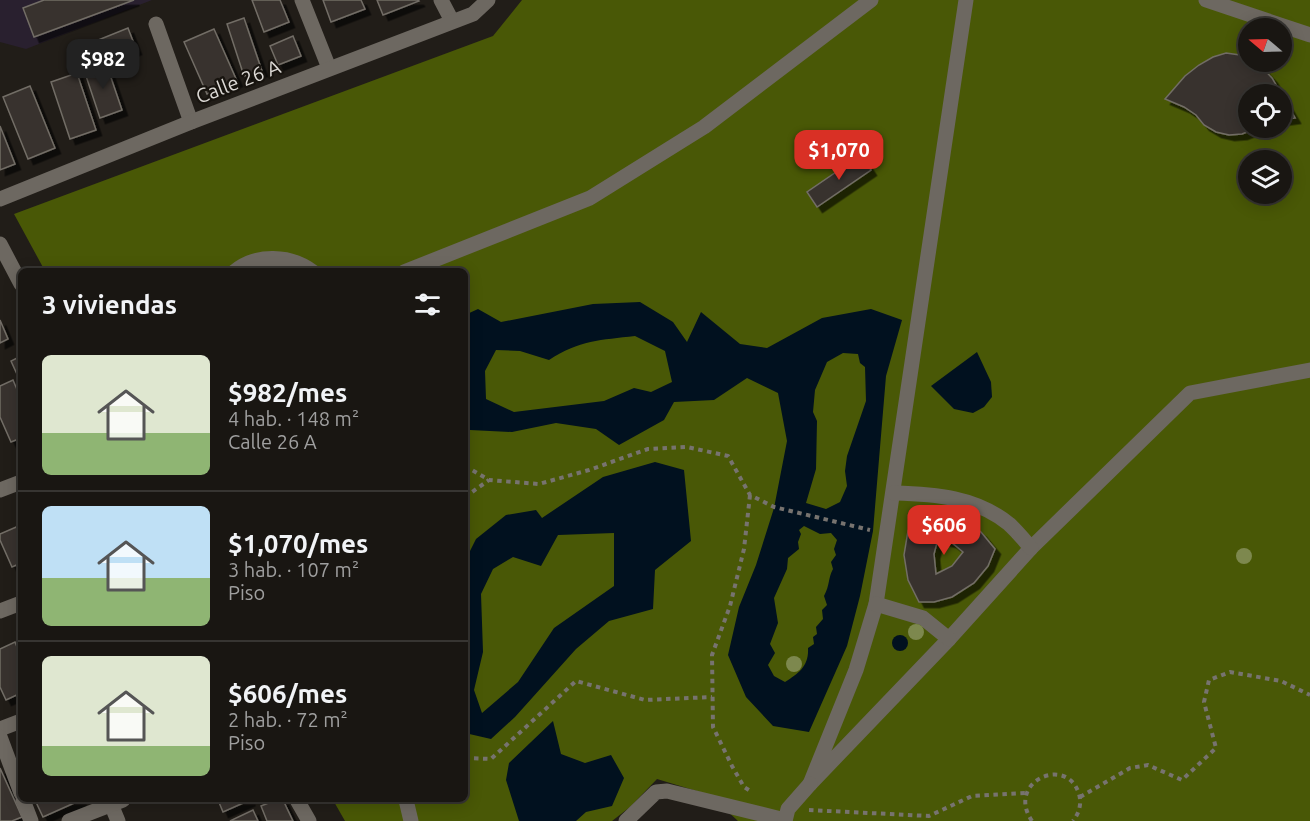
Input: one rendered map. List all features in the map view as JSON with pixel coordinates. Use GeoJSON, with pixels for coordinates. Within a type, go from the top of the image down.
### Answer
{"type":"FeatureCollection","features":[{"type":"Feature","properties":{"kind":"street"},"geometry":{"type":"LineString","coordinates":[[302,0],[329,68]]}},
{"type":"Feature","properties":{"kind":"street"},"geometry":{"type":"LineString","coordinates":[[441,0],[452,21]]}},
{"type":"Feature","properties":{"kind":"street","name":"Calle 26 A"},"geometry":{"type":"LineString","coordinates":[[0,198],[329,68],[473,15],[488,0]]}},
{"type":"Feature","properties":{"kind":"street"},"geometry":{"type":"LineString","coordinates":[[414,268],[590,198],[704,127],[871,0]]}},
{"type":"Feature","properties":{"kind":"street"},"geometry":{"type":"LineString","coordinates":[[810,784],[856,670],[876,604],[966,0]]}},
{"type":"Feature","properties":{"kind":"street"},"geometry":{"type":"LineString","coordinates":[[1206,0],[1310,35]]}},
{"type":"Feature","properties":{"kind":"street"},"geometry":{"type":"LineString","coordinates":[[156,24],[191,122]]}},
{"type":"Feature","properties":{"kind":"street"},"geometry":{"type":"LineString","coordinates":[[0,244],[18,278]]}},
{"type":"Feature","properties":{"kind":"street"},"geometry":{"type":"LineString","coordinates":[[238,268],[260,259],[284,258],[308,268]]}},
{"type":"Feature","properties":{"kind":"street"},"geometry":{"type":"LineString","coordinates":[[626,821],[656,792],[666,791],[786,816],[810,784],[949,639],[1031,548],[1190,393],[1310,370]]}},
{"type":"Feature","properties":{"kind":"street"},"geometry":{"type":"LineString","coordinates":[[0,490],[18,483]]}},
{"type":"Feature","properties":{"kind":"street"},"geometry":{"type":"LineString","coordinates":[[894,493],[938,494],[988,509],[1010,525],[1031,548]]}},
{"type":"Feature","properties":{"kind":"street"},"geometry":{"type":"LineString","coordinates":[[0,611],[18,604]]}},
{"type":"Feature","properties":{"kind":"street"},"geometry":{"type":"LineString","coordinates":[[876,604],[922,618],[949,639]]}},
{"type":"Feature","properties":{"kind":"street"},"geometry":{"type":"LineString","coordinates":[[0,729],[18,722]]}},
{"type":"Feature","properties":{"kind":"street"},"geometry":{"type":"LineString","coordinates":[[0,737],[18,786]]}},
{"type":"Feature","properties":{"kind":"street"},"geometry":{"type":"LineString","coordinates":[[24,802],[31,821]]}},
{"type":"Feature","properties":{"kind":"street"},"geometry":{"type":"LineString","coordinates":[[69,821],[117,802],[118,821]]}},
{"type":"Feature","properties":{"kind":"street"},"geometry":{"type":"LineString","coordinates":[[298,802],[309,821]]}},
{"type":"Feature","properties":{"kind":"street"},"geometry":{"type":"LineString","coordinates":[[406,802],[411,821]]}},
{"type":"Feature","properties":{"kind":"path"},"geometry":{"type":"LineString","coordinates":[[468,468],[489,480],[539,484],[589,470],[648,449],[687,447],[728,456],[750,495],[774,507],[887,536]]}},
{"type":"Feature","properties":{"kind":"path"},"geometry":{"type":"LineString","coordinates":[[468,494],[489,480]]}},
{"type":"Feature","properties":{"kind":"path"},"geometry":{"type":"LineString","coordinates":[[750,495],[744,549],[730,606],[712,655],[712,697],[713,727],[744,787],[754,794]]}},
{"type":"Feature","properties":{"kind":"path"},"geometry":{"type":"LineString","coordinates":[[1080,797],[1131,768],[1148,765],[1182,780],[1216,748],[1204,702],[1209,680],[1230,672],[1281,681],[1310,695]]}},
{"type":"Feature","properties":{"kind":"path"},"geometry":{"type":"LineString","coordinates":[[468,758],[490,759],[576,681],[645,700],[712,697]]}},
{"type":"Feature","properties":{"kind":"path"},"geometry":{"type":"LineString","coordinates":[[1032,821],[1026,812],[1024,803],[1030,785],[1037,779],[1055,774],[1071,782],[1080,797],[1077,815],[1073,821]]}},
{"type":"Feature","properties":{"kind":"path"},"geometry":{"type":"LineString","coordinates":[[786,816],[929,816],[972,796],[1026,794]]}},
{"type":"Feature","properties":{"kind":"shaded area"},"geometry":{"type":"Polygon","coordinates":[[[0,0],[152,0],[26,49],[0,42],[0,0]]]}},
{"type":"Feature","properties":{"kind":"green space"},"geometry":{"type":"Polygon","coordinates":[[[522,0],[1310,0],[1310,821],[738,821],[710,795],[657,779],[630,807],[612,821],[345,821],[334,802],[468,802],[468,268],[43,268],[14,214],[493,36],[522,0]]]}},
{"type":"Feature","properties":{"kind":"water"},"geometry":{"type":"Polygon","coordinates":[[[640,302],[673,322],[687,342],[701,312],[740,344],[767,348],[822,318],[871,309],[902,320],[886,376],[873,531],[860,596],[847,646],[809,732],[773,726],[746,697],[728,655],[739,607],[756,565],[774,508],[787,441],[778,393],[747,378],[714,400],[674,402],[664,420],[619,445],[596,429],[556,423],[512,432],[470,430],[468,428],[468,314],[478,309],[501,322],[593,304],[640,302]],[[635,336],[580,345],[549,360],[520,351],[496,350],[485,371],[486,399],[514,412],[604,401],[634,388],[651,392],[672,382],[665,351],[635,336]],[[843,353],[827,362],[815,390],[813,412],[817,421],[816,469],[806,503],[826,509],[840,502],[847,486],[845,471],[847,456],[866,401],[865,367],[860,363],[858,354],[843,353]],[[804,526],[799,530],[801,534],[798,542],[799,549],[788,558],[787,569],[774,598],[778,623],[770,644],[775,653],[768,665],[774,676],[785,682],[802,668],[807,660],[808,648],[814,644],[813,637],[817,634],[816,627],[823,619],[822,610],[827,605],[824,596],[833,569],[831,562],[836,555],[834,549],[837,540],[831,533],[820,534],[804,526]]]}},
{"type":"Feature","properties":{"kind":"water"},"geometry":{"type":"Polygon","coordinates":[[[977,352],[991,382],[992,397],[984,407],[973,413],[954,409],[931,386],[977,352]]]}},
{"type":"Feature","properties":{"kind":"water"},"geometry":{"type":"Polygon","coordinates":[[[655,462],[684,470],[691,541],[655,570],[653,609],[609,621],[576,649],[515,717],[491,739],[468,734],[468,555],[476,539],[506,515],[536,510],[542,518],[603,477],[655,462]],[[614,533],[558,535],[541,566],[513,557],[493,569],[481,594],[483,652],[474,690],[482,713],[518,682],[554,628],[614,586],[614,533]]]}},
{"type":"Feature","properties":{"kind":"water"},"geometry":{"type":"Polygon","coordinates":[[[900,635],[906,637],[908,643],[906,649],[900,651],[894,649],[892,643],[894,637],[900,635]]]}},
{"type":"Feature","properties":{"kind":"water"},"geometry":{"type":"Polygon","coordinates":[[[553,721],[561,754],[585,763],[611,755],[624,778],[612,806],[586,812],[576,821],[519,821],[506,780],[509,763],[553,721]]]}},
{"type":"Feature","properties":{"kind":"building"},"geometry":{"type":"Polygon","coordinates":[[[44,0],[134,0],[34,37],[23,8],[44,0]]]}},
{"type":"Feature","properties":{"kind":"building"},"geometry":{"type":"Polygon","coordinates":[[[252,0],[280,0],[289,22],[264,32],[252,0]]]}},
{"type":"Feature","properties":{"kind":"building"},"geometry":{"type":"Polygon","coordinates":[[[323,0],[361,0],[365,9],[331,22],[323,0]]]}},
{"type":"Feature","properties":{"kind":"building"},"geometry":{"type":"Polygon","coordinates":[[[377,0],[418,0],[419,1],[383,15],[377,0]]]}},
{"type":"Feature","properties":{"kind":"building"},"geometry":{"type":"Polygon","coordinates":[[[244,18],[262,71],[244,76],[227,24],[244,18]]]}},
{"type":"Feature","properties":{"kind":"building"},"geometry":{"type":"Polygon","coordinates":[[[128,28],[136,49],[84,70],[76,49],[128,28]]]}},
{"type":"Feature","properties":{"kind":"building"},"geometry":{"type":"Polygon","coordinates":[[[214,29],[237,81],[207,94],[184,42],[214,29]]]}},
{"type":"Feature","properties":{"kind":"building"},"geometry":{"type":"Polygon","coordinates":[[[293,36],[301,56],[278,65],[270,46],[293,36]]]}},
{"type":"Feature","properties":{"kind":"building"},"geometry":{"type":"Polygon","coordinates":[[[1226,53],[1238,55],[1238,72],[1266,72],[1275,84],[1238,84],[1238,134],[1216,132],[1204,125],[1196,115],[1184,107],[1165,99],[1185,76],[1213,57],[1226,53]]]}},
{"type":"Feature","properties":{"kind":"building"},"geometry":{"type":"Polygon","coordinates":[[[106,63],[122,110],[100,118],[84,70],[106,63]]]}},
{"type":"Feature","properties":{"kind":"building"},"geometry":{"type":"Polygon","coordinates":[[[77,73],[96,130],[70,139],[51,82],[77,73]]]}},
{"type":"Feature","properties":{"kind":"building"},"geometry":{"type":"Polygon","coordinates":[[[30,86],[55,148],[28,159],[3,97],[30,86]]]}},
{"type":"Feature","properties":{"kind":"building"},"geometry":{"type":"Polygon","coordinates":[[[0,126],[15,164],[0,170],[0,126]]]}},
{"type":"Feature","properties":{"kind":"building"},"geometry":{"type":"Polygon","coordinates":[[[861,155],[871,170],[817,207],[807,192],[861,155]]]}},
{"type":"Feature","properties":{"kind":"building"},"geometry":{"type":"Polygon","coordinates":[[[0,320],[8,339],[0,343],[0,320]]]}},
{"type":"Feature","properties":{"kind":"building"},"geometry":{"type":"Polygon","coordinates":[[[18,358],[18,376],[11,361],[18,358]]]}},
{"type":"Feature","properties":{"kind":"building"},"geometry":{"type":"Polygon","coordinates":[[[13,380],[18,392],[18,439],[11,442],[0,417],[0,386],[13,380]]]}},
{"type":"Feature","properties":{"kind":"building"},"geometry":{"type":"Polygon","coordinates":[[[917,512],[936,512],[958,517],[981,532],[995,549],[988,566],[974,583],[952,597],[934,602],[919,602],[908,580],[904,555],[908,531],[917,512]],[[938,539],[934,554],[936,574],[952,566],[963,552],[951,542],[938,539]]]}},
{"type":"Feature","properties":{"kind":"building"},"geometry":{"type":"Polygon","coordinates":[[[18,526],[18,564],[12,567],[0,540],[0,534],[18,526]]]}},
{"type":"Feature","properties":{"kind":"building"},"geometry":{"type":"Polygon","coordinates":[[[15,642],[18,650],[18,694],[6,700],[0,687],[0,649],[15,642]]]}},
{"type":"Feature","properties":{"kind":"building"},"geometry":{"type":"Polygon","coordinates":[[[0,768],[22,817],[12,821],[0,821],[0,768]]]}},
{"type":"Feature","properties":{"kind":"building"},"geometry":{"type":"Polygon","coordinates":[[[36,802],[77,802],[43,817],[36,802]]]}},
{"type":"Feature","properties":{"kind":"building"},"geometry":{"type":"Polygon","coordinates":[[[219,802],[246,802],[223,812],[219,802]]]}},
{"type":"Feature","properties":{"kind":"building"},"geometry":{"type":"Polygon","coordinates":[[[271,802],[284,802],[293,821],[267,821],[261,806],[271,802]]]}},
{"type":"Feature","properties":{"kind":"building"},"geometry":{"type":"Polygon","coordinates":[[[253,810],[258,821],[230,821],[253,810]]]}}]}
